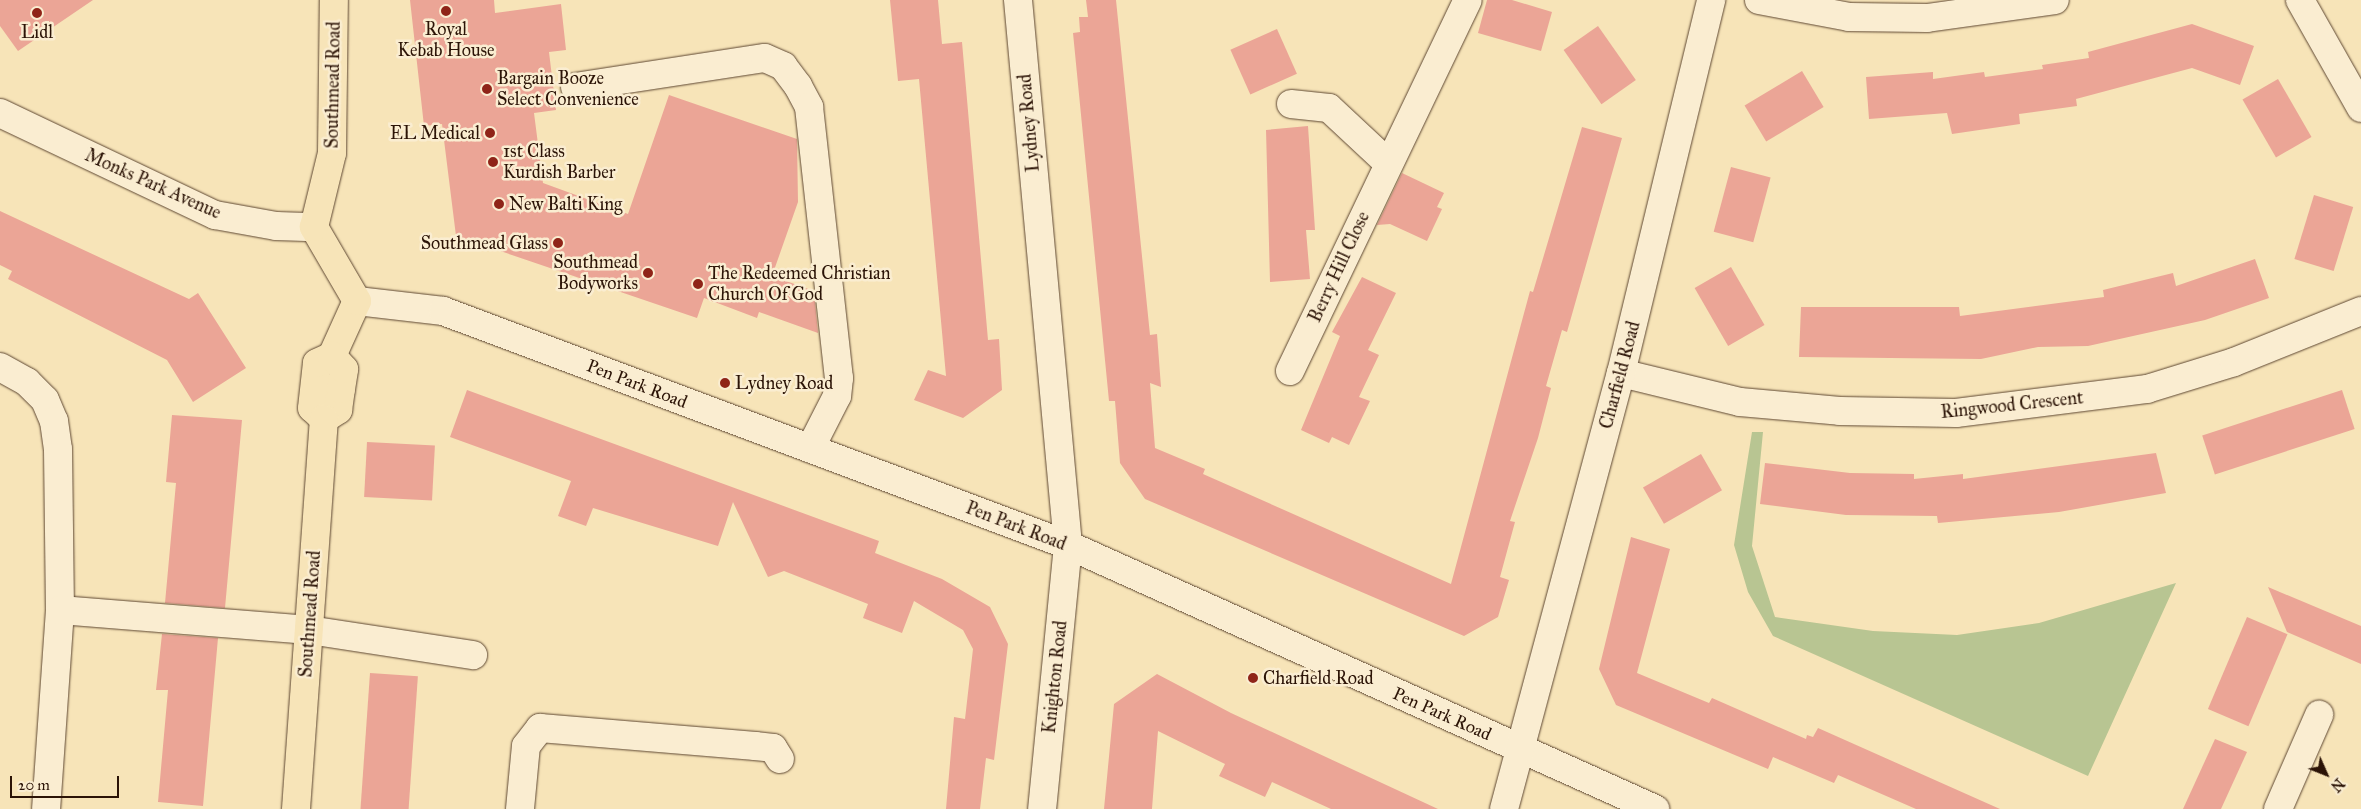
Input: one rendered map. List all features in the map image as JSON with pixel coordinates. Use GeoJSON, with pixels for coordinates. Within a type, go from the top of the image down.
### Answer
{"type":"FeatureCollection","features":[{"type":"Feature","properties":{"kind":"main road","name":"Southmead Road"},"geometry":{"type":"LineString","coordinates":[[314,227],[332,153],[334,0]]}},
{"type":"Feature","properties":{"kind":"main road"},"geometry":{"type":"LineString","coordinates":[[314,227],[357,301]]}},
{"type":"Feature","properties":{"kind":"main road","name":"Southmead Road"},"geometry":{"type":"LineString","coordinates":[[296,809],[324,419],[338,410],[344,369],[332,356],[357,301]]}},
{"type":"Feature","properties":{"kind":"street","name":"Lydney Road"},"geometry":{"type":"LineString","coordinates":[[1018,0],[1068,545]]}},
{"type":"Feature","properties":{"kind":"street","name":"Berry Hill Close"},"geometry":{"type":"LineString","coordinates":[[1290,371],[1388,163],[1468,0]]}},
{"type":"Feature","properties":{"kind":"street","name":"Charfield Road"},"geometry":{"type":"LineString","coordinates":[[1504,809],[1518,748],[1621,373],[1711,0]]}},
{"type":"Feature","properties":{"kind":"street"},"geometry":{"type":"LineString","coordinates":[[1759,0],[1849,17],[1927,18],[2055,0]]}},
{"type":"Feature","properties":{"kind":"street"},"geometry":{"type":"LineString","coordinates":[[2300,0],[2361,108]]}},
{"type":"Feature","properties":{"kind":"street"},"geometry":{"type":"LineString","coordinates":[[575,87],[765,58],[783,66],[798,86],[809,107],[838,378],[837,396],[810,448]]}},
{"type":"Feature","properties":{"kind":"street"},"geometry":{"type":"LineString","coordinates":[[1291,104],[1329,108],[1388,163]]}},
{"type":"Feature","properties":{"kind":"street","name":"Monks Park Avenue"},"geometry":{"type":"LineString","coordinates":[[0,113],[215,215],[276,226],[314,227]]}},
{"type":"Feature","properties":{"kind":"street","name":"Pen Park Road"},"geometry":{"type":"LineString","coordinates":[[357,301],[443,311],[1068,545],[1655,809]]}},
{"type":"Feature","properties":{"kind":"street","name":"Ringwood Crescent"},"geometry":{"type":"LineString","coordinates":[[1621,373],[1740,402],[1840,411],[1956,413],[2146,389],[2234,362],[2361,311]]}},
{"type":"Feature","properties":{"kind":"street"},"geometry":{"type":"LineString","coordinates":[[0,367],[27,382],[44,400],[54,422],[60,610],[46,809]]}},
{"type":"Feature","properties":{"kind":"street","name":"Knighton Road"},"geometry":{"type":"LineString","coordinates":[[1042,809],[1068,545]]}},
{"type":"Feature","properties":{"kind":"street"},"geometry":{"type":"LineString","coordinates":[[60,610],[308,630],[473,655]]}},
{"type":"Feature","properties":{"kind":"street"},"geometry":{"type":"LineString","coordinates":[[2278,809],[2319,715]]}},
{"type":"Feature","properties":{"kind":"street"},"geometry":{"type":"LineString","coordinates":[[520,809],[526,746],[531,734],[540,728],[773,748],[780,759]]}},
{"type":"Feature","properties":{"kind":"green space"},"geometry":{"type":"Polygon","coordinates":[[[1752,432],[1763,432],[1752,546],[1775,617],[1873,631],[1957,635],[2039,623],[2176,583],[2088,776],[1773,636],[1748,592],[1734,545],[1752,432]]]}},
{"type":"Feature","properties":{"kind":"building","name":"Lidl"},"geometry":{"type":"Polygon","coordinates":[[[0,0],[93,0],[18,51],[0,26],[0,0]]]}},
{"type":"Feature","properties":{"kind":"building"},"geometry":{"type":"Polygon","coordinates":[[[410,0],[494,0],[495,13],[561,4],[566,50],[549,52],[556,110],[534,113],[543,183],[628,214],[669,95],[797,139],[798,202],[772,276],[814,291],[818,333],[759,312],[757,318],[704,298],[697,318],[456,236],[442,124],[424,126],[410,0]]]}},
{"type":"Feature","properties":{"kind":"building"},"geometry":{"type":"Polygon","coordinates":[[[890,0],[938,0],[942,44],[962,42],[988,340],[999,339],[1002,390],[963,418],[914,400],[928,370],[946,376],[919,79],[898,81],[890,0]]]}},
{"type":"Feature","properties":{"kind":"building"},"geometry":{"type":"Polygon","coordinates":[[[1086,0],[1116,0],[1150,335],[1157,334],[1161,387],[1150,383],[1155,448],[1205,469],[1203,474],[1451,584],[1530,291],[1533,292],[1582,127],[1622,138],[1567,332],[1562,330],[1546,386],[1551,388],[1538,438],[1510,521],[1515,522],[1500,577],[1509,580],[1498,617],[1464,636],[1145,499],[1120,463],[1115,401],[1109,401],[1073,33],[1080,32],[1079,17],[1088,17],[1086,0]]]}},
{"type":"Feature","properties":{"kind":"building"},"geometry":{"type":"Polygon","coordinates":[[[1487,0],[1512,0],[1552,12],[1541,51],[1478,33],[1487,0]]]}},
{"type":"Feature","properties":{"kind":"building"},"geometry":{"type":"Polygon","coordinates":[[[2192,24],[2254,46],[2240,85],[2192,68],[2076,99],[2077,106],[2019,114],[2020,124],[1952,134],[1947,113],[1869,119],[1866,77],[1933,72],[1933,79],[1984,72],[1985,77],[2043,69],[2042,65],[2089,58],[2088,52],[2192,24]]]}},
{"type":"Feature","properties":{"kind":"building"},"geometry":{"type":"Polygon","coordinates":[[[1598,26],[1636,80],[1601,104],[1564,50],[1598,26]]]}},
{"type":"Feature","properties":{"kind":"building"},"geometry":{"type":"Polygon","coordinates":[[[1277,29],[1297,74],[1250,95],[1230,50],[1277,29]]]}},
{"type":"Feature","properties":{"kind":"building"},"geometry":{"type":"Polygon","coordinates":[[[1802,71],[1824,107],[1766,142],[1745,106],[1802,71]]]}},
{"type":"Feature","properties":{"kind":"building"},"geometry":{"type":"Polygon","coordinates":[[[2278,79],[2312,137],[2276,158],[2242,100],[2278,79]]]}},
{"type":"Feature","properties":{"kind":"building"},"geometry":{"type":"Polygon","coordinates":[[[1308,126],[1315,230],[1306,230],[1310,279],[1270,282],[1266,130],[1308,126]]]}},
{"type":"Feature","properties":{"kind":"building"},"geometry":{"type":"Polygon","coordinates":[[[1731,167],[1771,178],[1753,242],[1714,232],[1731,167]]]}},
{"type":"Feature","properties":{"kind":"building"},"geometry":{"type":"Polygon","coordinates":[[[1402,173],[1444,193],[1437,207],[1442,209],[1427,241],[1390,224],[1377,225],[1402,173]]]}},
{"type":"Feature","properties":{"kind":"building"},"geometry":{"type":"Polygon","coordinates":[[[2314,195],[2353,207],[2334,271],[2294,259],[2314,195]]]}},
{"type":"Feature","properties":{"kind":"building"},"geometry":{"type":"Polygon","coordinates":[[[0,211],[189,299],[198,293],[246,368],[193,402],[167,360],[8,279],[12,271],[0,265],[0,211]]]}},
{"type":"Feature","properties":{"kind":"building"},"geometry":{"type":"Polygon","coordinates":[[[2255,259],[2269,298],[2205,320],[2088,346],[2038,347],[1981,359],[1799,357],[1801,307],[1959,307],[1960,316],[2104,297],[2103,290],[2173,273],[2176,286],[2255,259]]]}},
{"type":"Feature","properties":{"kind":"building"},"geometry":{"type":"Polygon","coordinates":[[[1731,267],[1764,325],[1728,346],[1695,288],[1731,267]]]}},
{"type":"Feature","properties":{"kind":"building"},"geometry":{"type":"Polygon","coordinates":[[[1362,277],[1396,293],[1368,350],[1379,355],[1359,397],[1370,401],[1349,445],[1332,437],[1329,443],[1301,430],[1340,336],[1332,332],[1362,277]]]}},
{"type":"Feature","properties":{"kind":"building"},"geometry":{"type":"Polygon","coordinates":[[[467,390],[879,541],[875,553],[942,579],[990,607],[1008,644],[994,760],[986,758],[980,809],[946,809],[954,717],[965,719],[973,649],[963,630],[914,601],[902,633],[863,618],[868,604],[784,571],[768,577],[733,502],[718,546],[593,508],[586,526],[558,516],[571,481],[450,437],[467,390]]]}},
{"type":"Feature","properties":{"kind":"building"},"geometry":{"type":"Polygon","coordinates":[[[2342,390],[2355,429],[2215,474],[2202,435],[2342,390]]]}},
{"type":"Feature","properties":{"kind":"building"},"geometry":{"type":"Polygon","coordinates":[[[172,415],[242,420],[225,608],[165,603],[176,483],[166,482],[172,415]]]}},
{"type":"Feature","properties":{"kind":"building"},"geometry":{"type":"Polygon","coordinates":[[[367,442],[435,446],[432,500],[364,497],[367,442]]]}},
{"type":"Feature","properties":{"kind":"building"},"geometry":{"type":"Polygon","coordinates":[[[2156,453],[2166,493],[2059,512],[1938,523],[1937,516],[1846,515],[1760,504],[1765,463],[1850,473],[1914,474],[1914,479],[1963,474],[1963,479],[2156,453]]]}},
{"type":"Feature","properties":{"kind":"building"},"geometry":{"type":"Polygon","coordinates":[[[1701,454],[1722,490],[1664,524],[1643,488],[1701,454]]]}},
{"type":"Feature","properties":{"kind":"building"},"geometry":{"type":"Polygon","coordinates":[[[1631,537],[1670,549],[1637,673],[1709,703],[1712,698],[1806,739],[1807,735],[1813,737],[1818,728],[2000,809],[1916,809],[1838,775],[1834,783],[1773,757],[1768,769],[1616,705],[1599,669],[1631,537]]]}},
{"type":"Feature","properties":{"kind":"building"},"geometry":{"type":"Polygon","coordinates":[[[2268,587],[2361,626],[2361,664],[2287,632],[2268,587]]]}},
{"type":"Feature","properties":{"kind":"building"},"geometry":{"type":"Polygon","coordinates":[[[2247,617],[2288,634],[2248,726],[2208,709],[2247,617]]]}},
{"type":"Feature","properties":{"kind":"building"},"geometry":{"type":"Polygon","coordinates":[[[162,634],[218,638],[203,806],[158,802],[168,690],[156,690],[162,634]]]}},
{"type":"Feature","properties":{"kind":"building"},"geometry":{"type":"Polygon","coordinates":[[[370,673],[418,676],[409,809],[360,809],[370,673]]]}},
{"type":"Feature","properties":{"kind":"building"},"geometry":{"type":"Polygon","coordinates":[[[1157,674],[1231,713],[1438,809],[1331,809],[1272,782],[1265,797],[1219,776],[1225,764],[1158,731],[1152,809],[1104,809],[1114,704],[1157,674]]]}},
{"type":"Feature","properties":{"kind":"building"},"geometry":{"type":"Polygon","coordinates":[[[2215,739],[2247,752],[2221,809],[2183,809],[2215,739]]]}},
{"type":"Feature","properties":{"kind":"place","name":"Royal Kebab House"},"geometry":{"type":"Point","coordinates":[446,11]}},
{"type":"Feature","properties":{"kind":"place","name":"Lidl"},"geometry":{"type":"Point","coordinates":[37,13]}},
{"type":"Feature","properties":{"kind":"place","name":"Bargain Booze Select Convenience"},"geometry":{"type":"Point","coordinates":[487,89]}},
{"type":"Feature","properties":{"kind":"place","name":"EL Medical"},"geometry":{"type":"Point","coordinates":[490,133]}},
{"type":"Feature","properties":{"kind":"place","name":"1st Class Kurdish Barber"},"geometry":{"type":"Point","coordinates":[493,162]}},
{"type":"Feature","properties":{"kind":"place","name":"New Balti King"},"geometry":{"type":"Point","coordinates":[499,204]}},
{"type":"Feature","properties":{"kind":"place","name":"Southmead Glass"},"geometry":{"type":"Point","coordinates":[558,243]}},
{"type":"Feature","properties":{"kind":"place","name":"Southmead Bodyworks"},"geometry":{"type":"Point","coordinates":[648,273]}},
{"type":"Feature","properties":{"kind":"place","name":"The Redeemed Christian Church Of God"},"geometry":{"type":"Point","coordinates":[698,284]}},
{"type":"Feature","properties":{"kind":"place","name":"Lydney Road"},"geometry":{"type":"Point","coordinates":[725,383]}},
{"type":"Feature","properties":{"kind":"place","name":"Charfield Road"},"geometry":{"type":"Point","coordinates":[1253,678]}}]}
